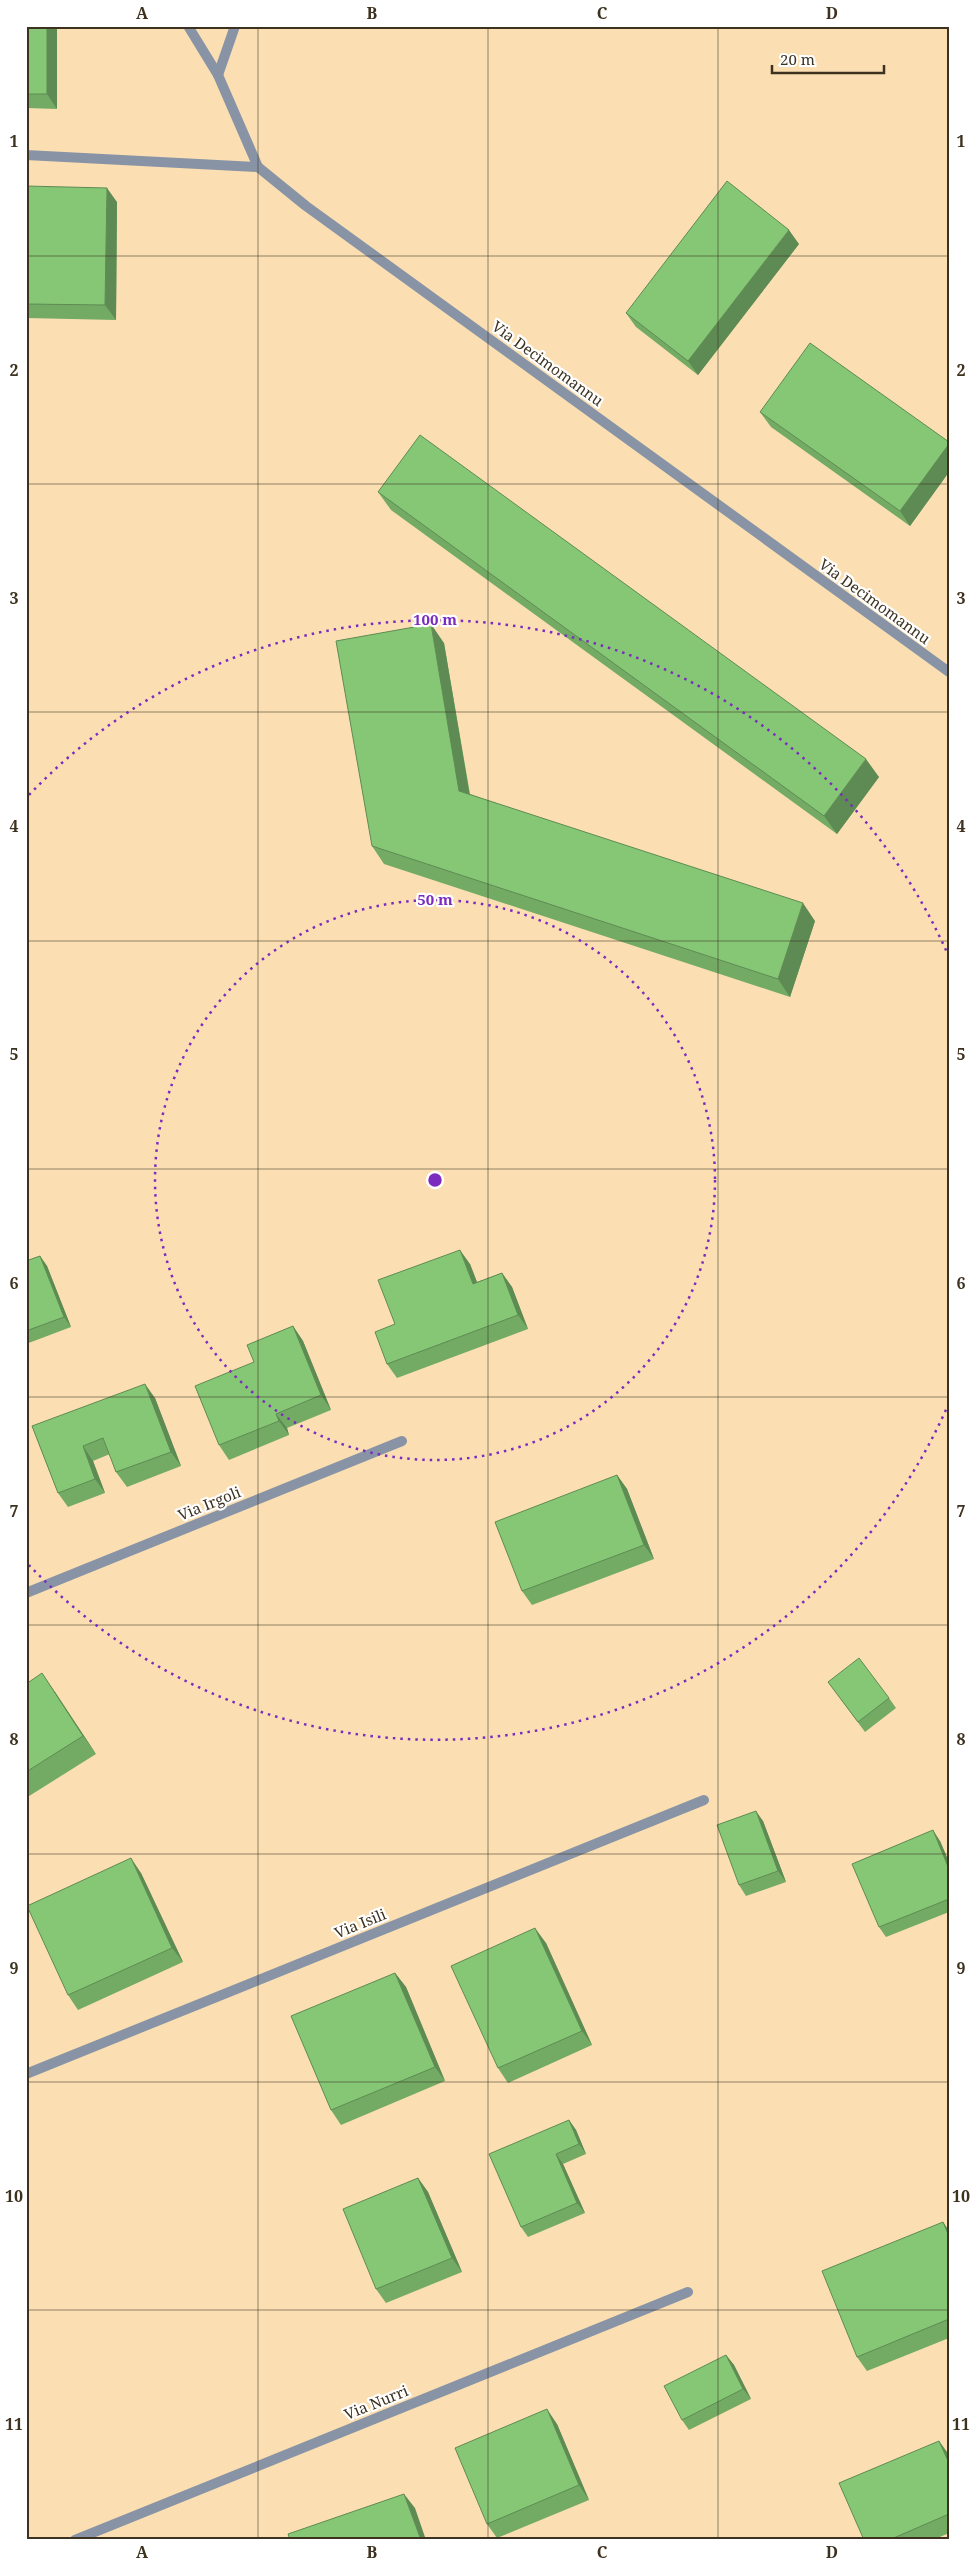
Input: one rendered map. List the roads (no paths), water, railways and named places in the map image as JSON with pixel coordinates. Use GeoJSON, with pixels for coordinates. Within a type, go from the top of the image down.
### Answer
{"type":"FeatureCollection","features":[{"type":"Feature","properties":{"kind":"street","name":"Via Decimomannu"},"geometry":{"type":"LineString","coordinates":[[188,26],[218,76],[258,166],[306,206],[949,672]]}},
{"type":"Feature","properties":{"kind":"street"},"geometry":{"type":"LineString","coordinates":[[218,76],[235,26]]}},
{"type":"Feature","properties":{"kind":"street"},"geometry":{"type":"LineString","coordinates":[[26,156],[258,166]]}},
{"type":"Feature","properties":{"kind":"street","name":"Via Irgoli"},"geometry":{"type":"LineString","coordinates":[[26,1594],[402,1440]]}},
{"type":"Feature","properties":{"kind":"street","name":"Via Isili"},"geometry":{"type":"LineString","coordinates":[[26,2074],[704,1800]]}},
{"type":"Feature","properties":{"kind":"street","name":"Via Nurri"},"geometry":{"type":"LineString","coordinates":[[75,2540],[688,2292]]}}]}
